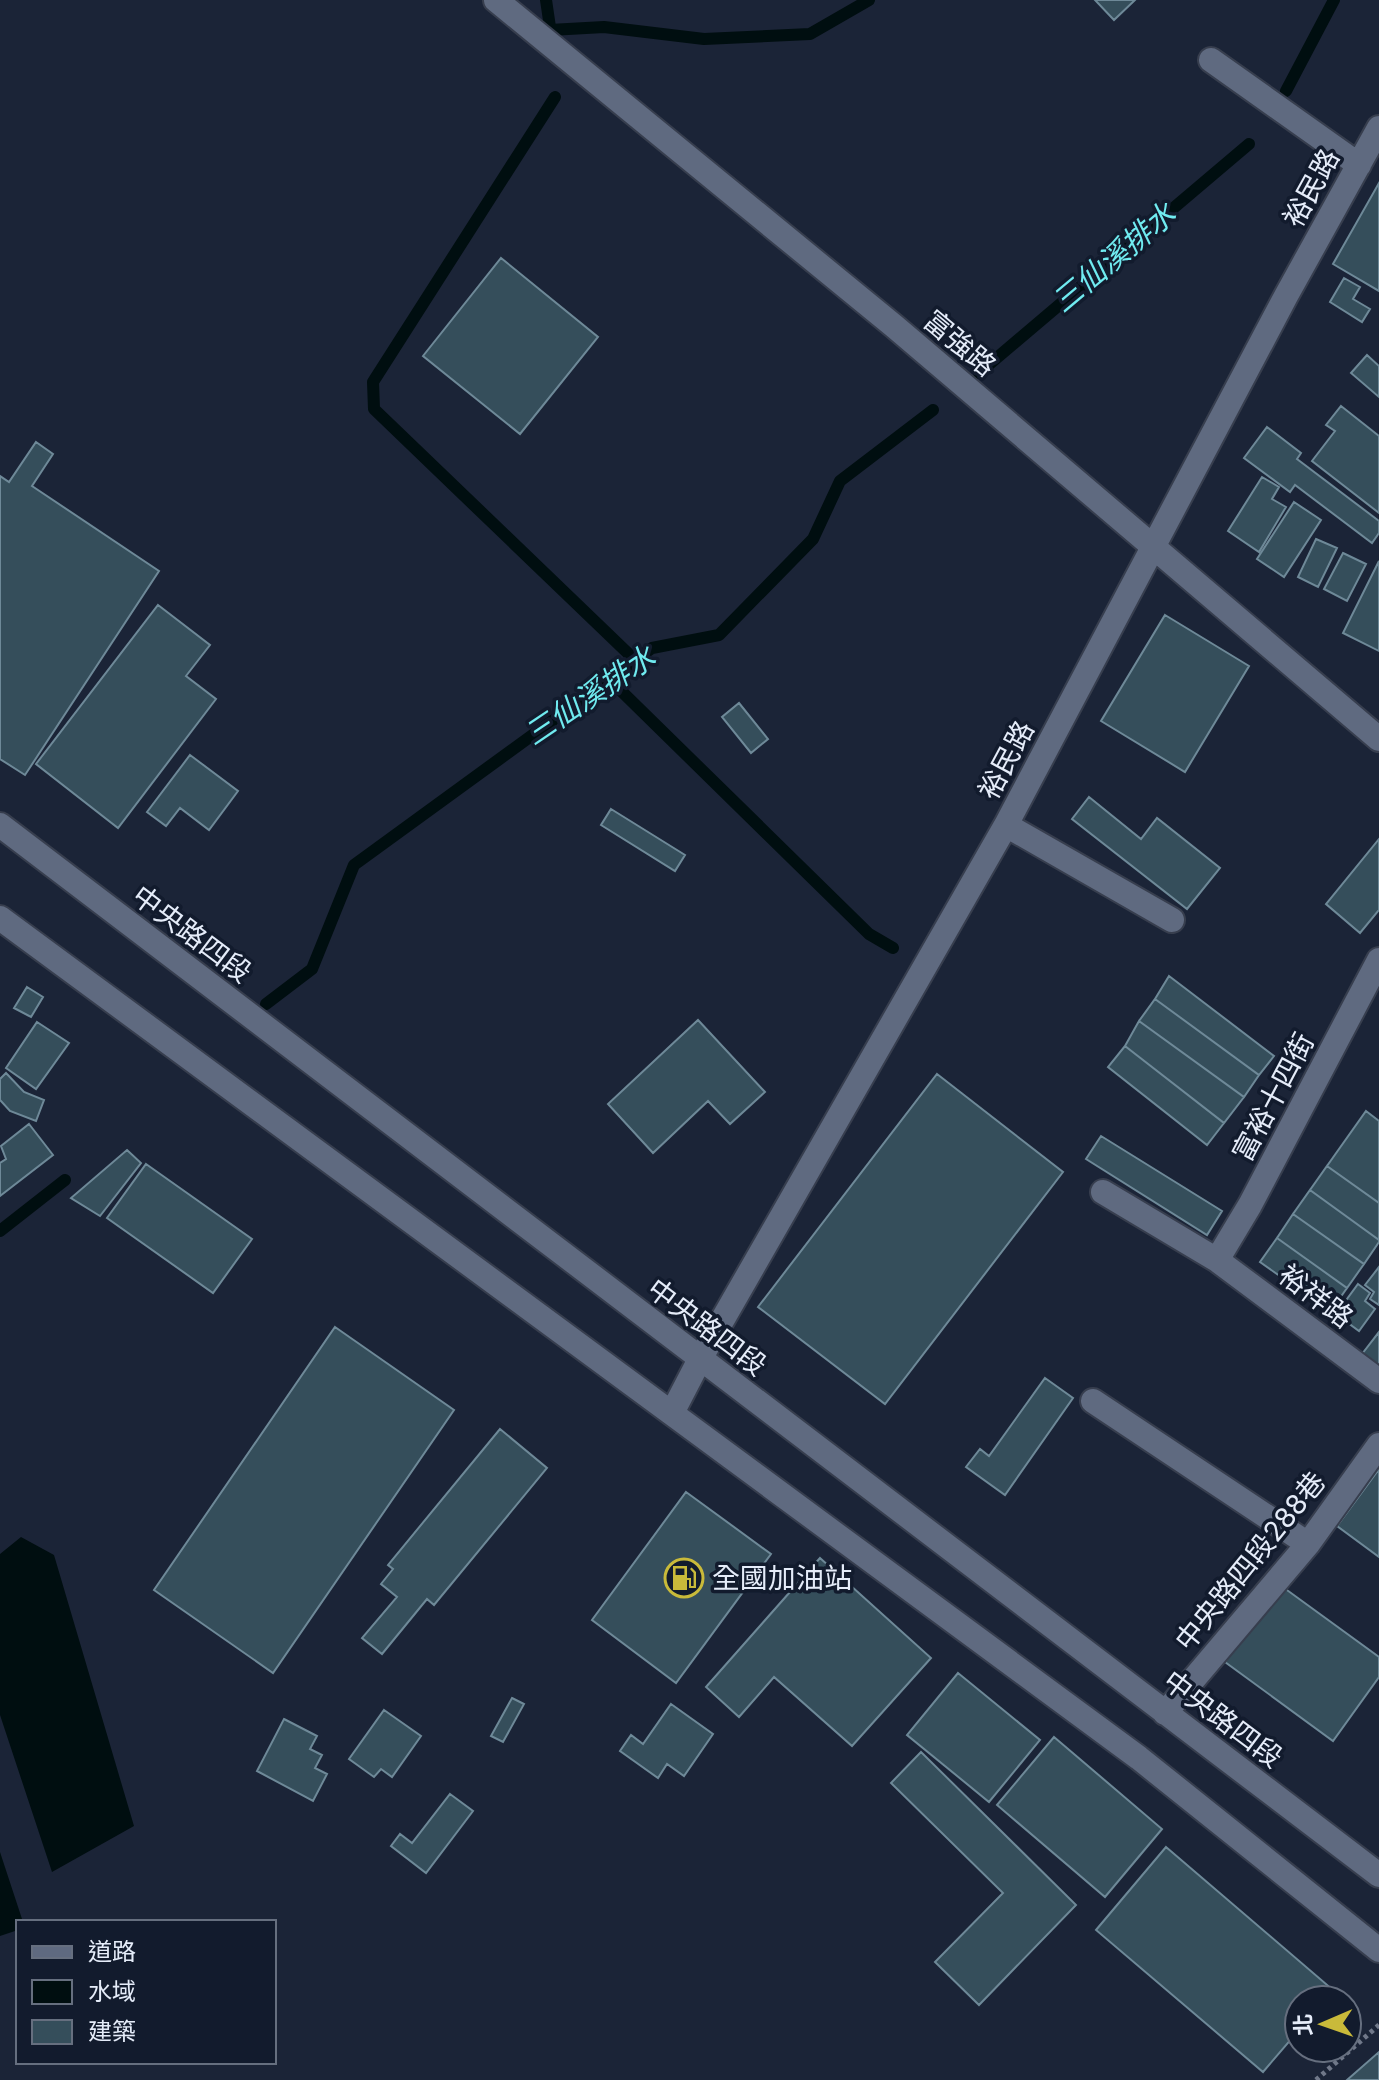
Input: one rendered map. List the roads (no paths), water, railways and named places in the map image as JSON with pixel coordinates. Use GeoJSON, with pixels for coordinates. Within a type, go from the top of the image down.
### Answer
{"type":"FeatureCollection","features":[{"type":"Feature","properties":{"kind":"street","name":"富強路"},"geometry":{"type":"LineString","coordinates":[[496,0],[894,326],[1379,739]]}},
{"type":"Feature","properties":{"kind":"street"},"geometry":{"type":"LineString","coordinates":[[1211,60],[1359,165]]}},
{"type":"Feature","properties":{"kind":"street","name":"裕民路"},"geometry":{"type":"LineString","coordinates":[[672,1413],[1006,825],[1286,296],[1379,128]]}},
{"type":"Feature","properties":{"kind":"street","name":"中央路四段"},"geometry":{"type":"LineString","coordinates":[[0,825],[1379,1875]]}},
{"type":"Feature","properties":{"kind":"street"},"geometry":{"type":"LineString","coordinates":[[1006,825],[1172,920]]}},
{"type":"Feature","properties":{"kind":"street"},"geometry":{"type":"LineString","coordinates":[[0,918],[1139,1758],[1379,1950]]}},
{"type":"Feature","properties":{"kind":"street","name":"富裕十四街"},"geometry":{"type":"LineString","coordinates":[[1217,1260],[1250,1205],[1379,960]]}},
{"type":"Feature","properties":{"kind":"street","name":"裕祥路"},"geometry":{"type":"LineString","coordinates":[[1103,1192],[1217,1260],[1379,1381]]}},
{"type":"Feature","properties":{"kind":"street"},"geometry":{"type":"LineString","coordinates":[[1093,1401],[1308,1544]]}},
{"type":"Feature","properties":{"kind":"street","name":"中央路四段288巷"},"geometry":{"type":"LineString","coordinates":[[1165,1713],[1308,1544],[1379,1445]]}},
{"type":"Feature","properties":{"kind":"water"},"geometry":{"type":"Polygon","coordinates":[[[21,1537],[54,1555],[134,1826],[52,1872],[0,1715],[0,1554],[21,1537]]]}},
{"type":"Feature","properties":{"kind":"water"},"geometry":{"type":"Polygon","coordinates":[[[0,1852],[22,1920],[16,1920],[16,1931],[0,1936],[0,1852]]]}},
{"type":"Feature","properties":{"kind":"waterway"},"geometry":{"type":"LineString","coordinates":[[546,0],[551,34]]}},
{"type":"Feature","properties":{"kind":"waterway"},"geometry":{"type":"LineString","coordinates":[[550,30],[604,27],[704,39],[810,34],[869,0]]}},
{"type":"Feature","properties":{"kind":"waterway","name":"三仙溪排水"},"geometry":{"type":"LineString","coordinates":[[1286,91],[1334,0]]}},
{"type":"Feature","properties":{"kind":"waterway"},"geometry":{"type":"LineString","coordinates":[[555,97],[373,382],[374,409],[635,660]]}},
{"type":"Feature","properties":{"kind":"waterway","name":"三仙溪排水"},"geometry":{"type":"LineString","coordinates":[[979,373],[1249,144]]}},
{"type":"Feature","properties":{"kind":"waterway","name":"三仙溪排水"},"geometry":{"type":"LineString","coordinates":[[266,1004],[312,969],[354,865],[652,648],[719,635],[813,539],[840,481],[933,410]]}},
{"type":"Feature","properties":{"kind":"waterway"},"geometry":{"type":"LineString","coordinates":[[609,679],[869,934],[893,948]]}},
{"type":"Feature","properties":{"kind":"waterway","name":"三仙溪排水"},"geometry":{"type":"LineString","coordinates":[[0,1231],[65,1180]]}},
{"type":"Feature","properties":{"kind":"place","name":"全國加油站"},"geometry":{"type":"Point","coordinates":[684,1578]}}]}
